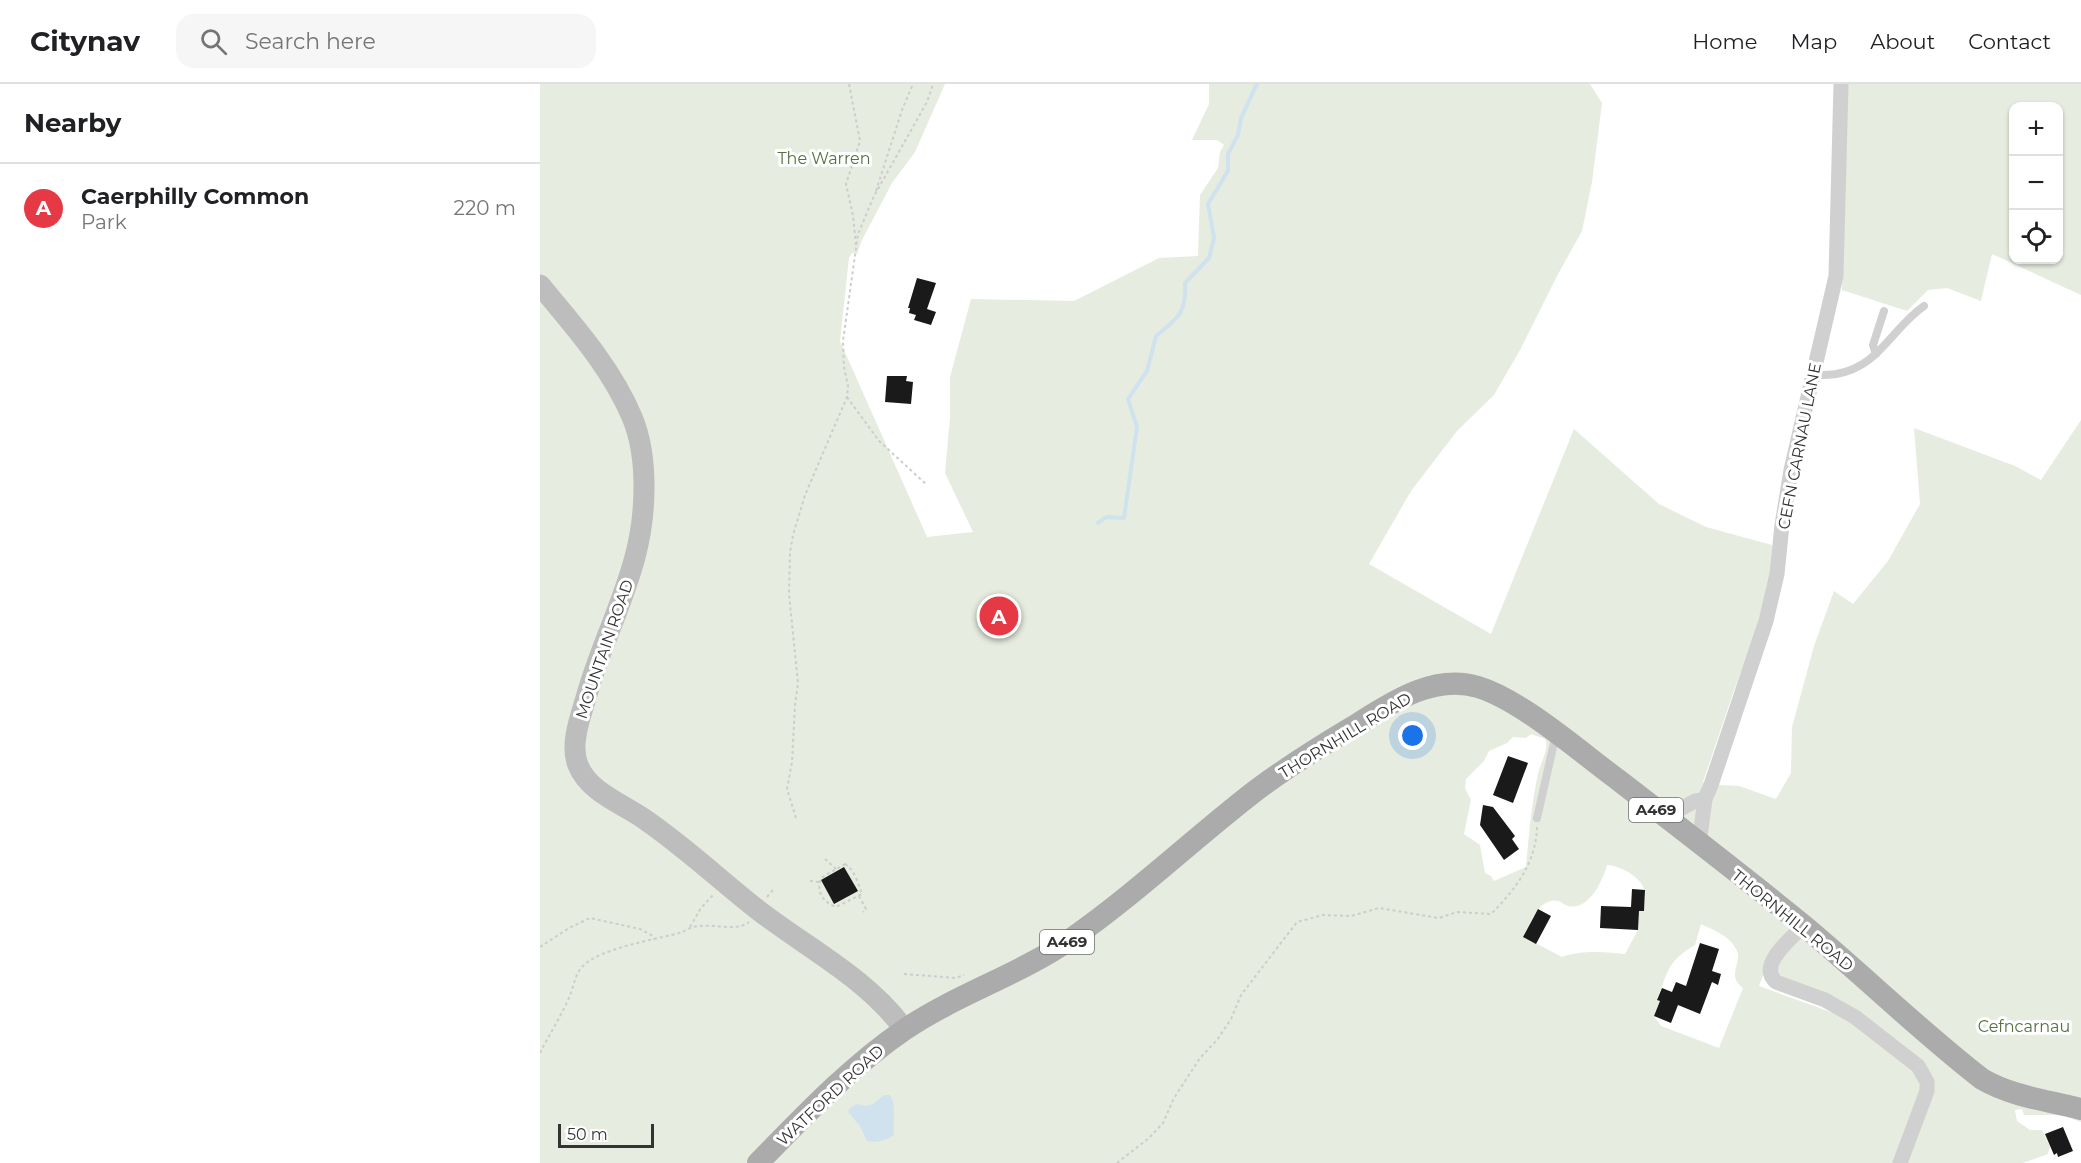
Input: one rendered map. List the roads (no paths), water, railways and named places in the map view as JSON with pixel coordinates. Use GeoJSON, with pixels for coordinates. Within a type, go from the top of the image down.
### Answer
{"type":"FeatureCollection","features":[{"type":"Feature","properties":{"kind":"main road","name":"MOUNTAIN ROAD"},"geometry":{"type":"LineString","coordinates":[[540,285],[581,335],[621,393],[633,419],[644,476],[644,500],[635,557],[579,722],[575,750],[578,766],[589,783],[646,820],[758,910],[869,991],[904,1029]]}},
{"type":"Feature","properties":{"kind":"main road","name":"THORNHILL ROAD"},"geometry":{"type":"LineString","coordinates":[[904,1029],[949,1003],[1068,942],[1253,792],[1298,761],[1395,701],[1437,686],[1474,685],[1507,700],[1666,817],[1803,926],[1982,1079],[2021,1096],[2081,1109]]}},
{"type":"Feature","properties":{"kind":"main road","name":"WATFORD ROAD"},"geometry":{"type":"LineString","coordinates":[[758,1163],[868,1056],[904,1029]]}},
{"type":"Feature","properties":{"kind":"street","name":"CEFN CARNAU LANE"},"geometry":{"type":"LineString","coordinates":[[1699,844],[1705,799],[1766,621],[1777,574],[1791,470],[1836,276],[1840,84]]}},
{"type":"Feature","properties":{"kind":"street"},"geometry":{"type":"LineString","coordinates":[[1666,817],[1695,801],[1705,799]]}},
{"type":"Feature","properties":{"kind":"street"},"geometry":{"type":"LineString","coordinates":[[1803,926],[1772,961],[1769,973],[1771,977],[1776,982],[1825,1000],[1855,1017],[1918,1066],[1927,1082],[1927,1091],[1900,1163]]}},
{"type":"Feature","properties":{"kind":"lane"},"geometry":{"type":"LineString","coordinates":[[1813,374],[1827,376],[1854,370],[1869,361],[1911,315],[1924,306]]}},
{"type":"Feature","properties":{"kind":"lane"},"geometry":{"type":"LineString","coordinates":[[1876,354],[1873,345],[1884,311]]}},
{"type":"Feature","properties":{"kind":"lane"},"geometry":{"type":"LineString","coordinates":[[1537,818],[1556,734]]}},
{"type":"Feature","properties":{"kind":"water"},"geometry":{"type":"Polygon","coordinates":[[[884,1095],[890,1095],[893,1103],[894,1135],[881,1141],[867,1141],[860,1126],[848,1112],[856,1104],[866,1106],[873,1104],[884,1095]]]}},
{"type":"Feature","properties":{"kind":"waterway"},"geometry":{"type":"LineString","coordinates":[[1098,523],[1106,517],[1124,518],[1137,427],[1128,399],[1147,371],[1156,336],[1175,320],[1182,308],[1185,283],[1209,258],[1214,238],[1208,204],[1228,171],[1228,154],[1238,135],[1241,118],[1257,84]]}},
{"type":"Feature","properties":{"kind":"place","name":"Caerphilly Common"},"geometry":{"type":"Point","coordinates":[999,616]}},
{"type":"Feature","properties":{"kind":"park label","name":"The Warren"},"geometry":{"type":"Point","coordinates":[824,158]}},
{"type":"Feature","properties":{"kind":"park label","name":"Cefncarnau"},"geometry":{"type":"Point","coordinates":[2024,1026]}}]}
